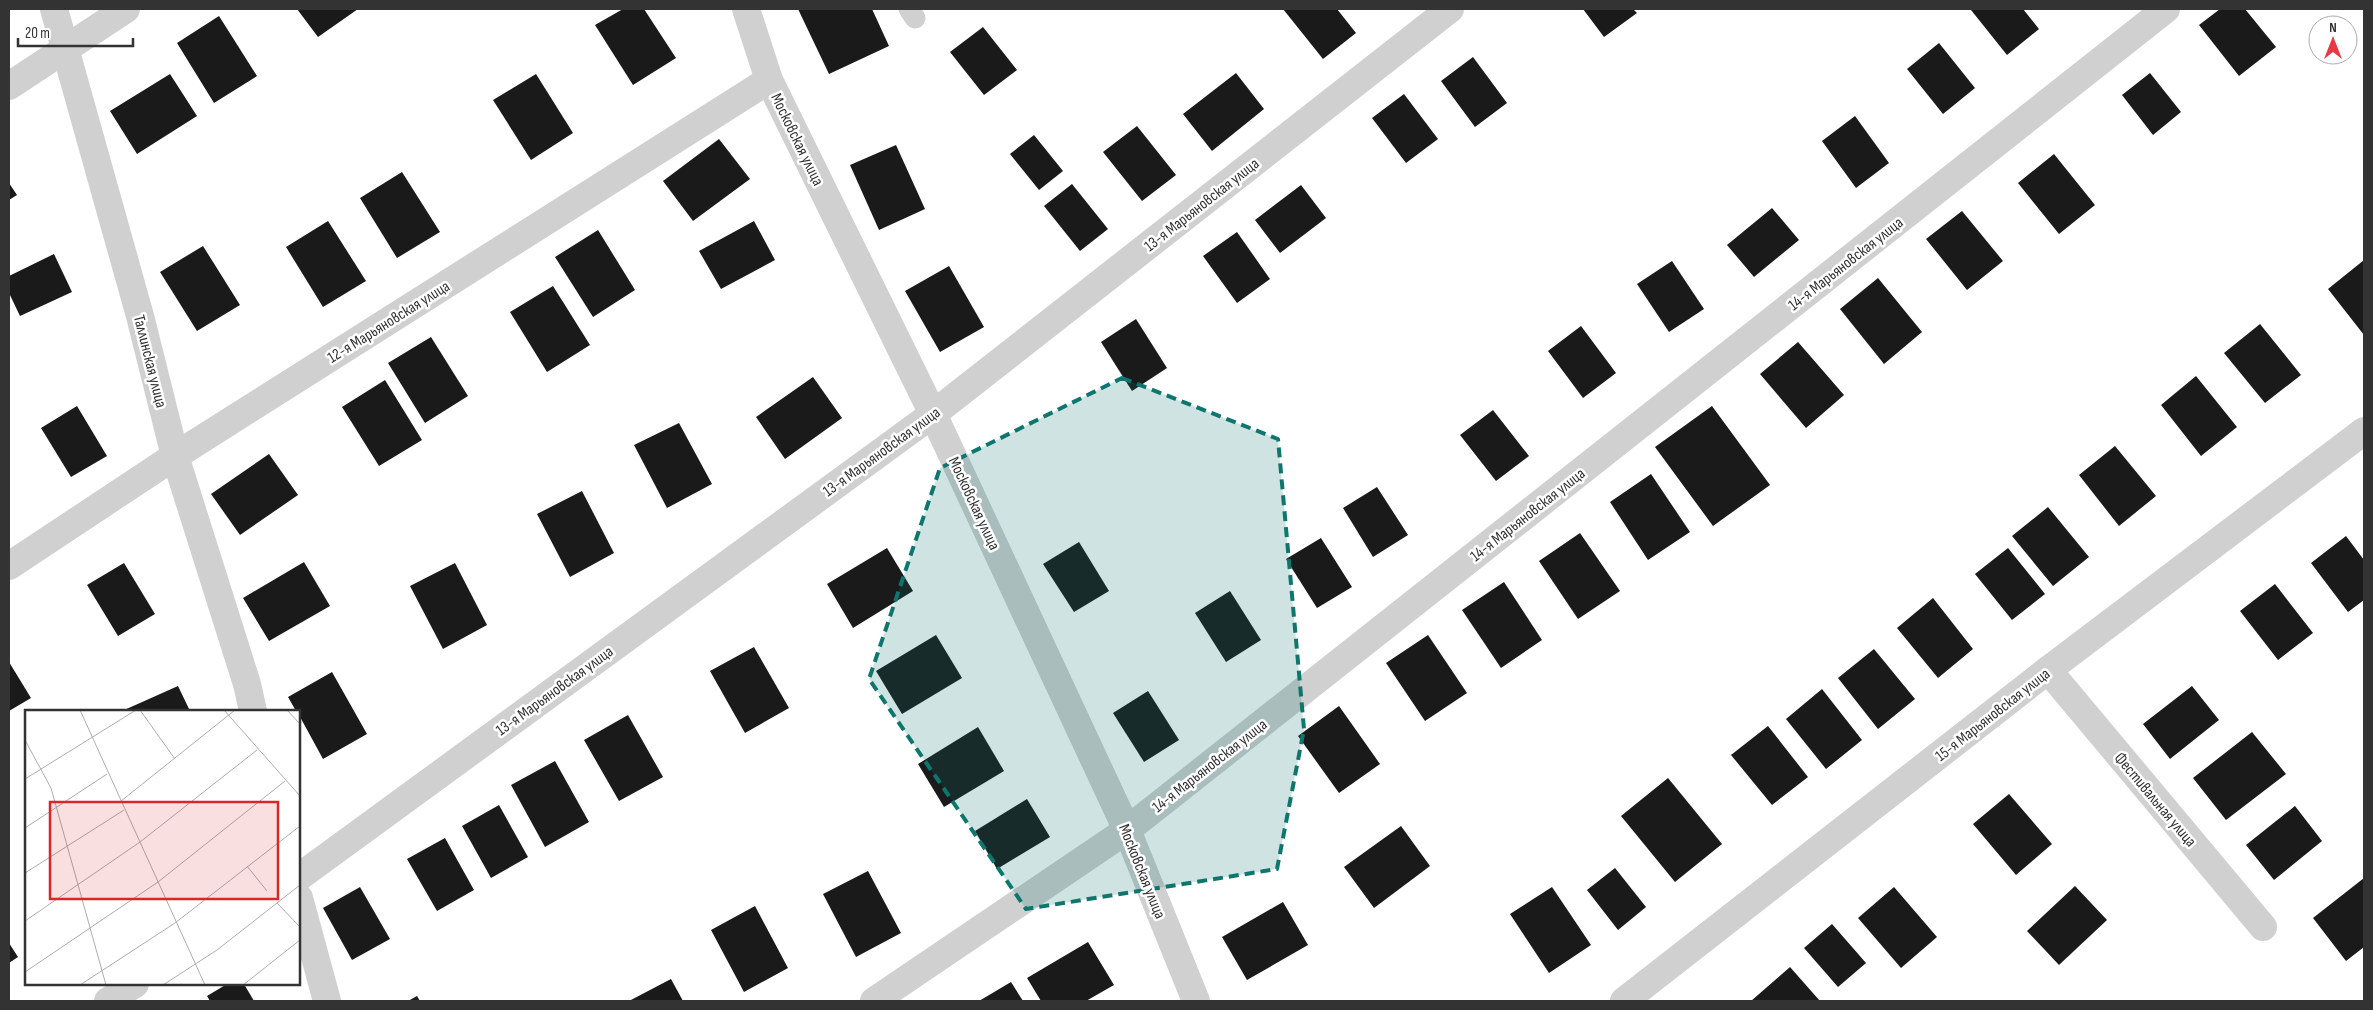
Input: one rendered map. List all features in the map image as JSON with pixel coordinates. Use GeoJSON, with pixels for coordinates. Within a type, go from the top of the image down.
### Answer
{"type":"FeatureCollection","features":[{"type":"Feature","properties":{"kind":"street","name":"Таллинская улица"},"geometry":{"type":"LineString","coordinates":[[54,9],[140,316],[175,456],[254,710]]}},
{"type":"Feature","properties":{"kind":"street"},"geometry":{"type":"LineString","coordinates":[[9,86],[126,9]]}},
{"type":"Feature","properties":{"kind":"street","name":"Московская улица"},"geometry":{"type":"LineString","coordinates":[[746,9],[769,80],[933,414],[1126,830],[1196,1001]]}},
{"type":"Feature","properties":{"kind":"street","name":"13-я Марьяновская улица"},"geometry":{"type":"LineString","coordinates":[[300,876],[933,414],[1450,9]]}},
{"type":"Feature","properties":{"kind":"street","name":"14-я Марьяновская улица"},"geometry":{"type":"LineString","coordinates":[[874,1001],[1126,830],[2166,9]]}},
{"type":"Feature","properties":{"kind":"street","name":"12-я Марьяновская улица"},"geometry":{"type":"LineString","coordinates":[[9,566],[175,456],[769,80]]}},
{"type":"Feature","properties":{"kind":"street","name":"15-я Марьяновская улица"},"geometry":{"type":"LineString","coordinates":[[1624,1001],[2048,670],[2364,431]]}},
{"type":"Feature","properties":{"kind":"street","name":"Фестивальная улица"},"geometry":{"type":"LineString","coordinates":[[2048,670],[2263,927]]}},
{"type":"Feature","properties":{"kind":"street"},"geometry":{"type":"LineString","coordinates":[[300,902],[327,1001]]}},
{"type":"Feature","properties":{"kind":"street"},"geometry":{"type":"LineString","coordinates":[[108,1001],[133,985]]}},
{"type":"Feature","properties":{"kind":"highlighted area"},"geometry":{"type":"Polygon","coordinates":[[[1122,378],[1278,439],[1304,729],[1277,869],[1026,909],[869,679],[940,468],[1122,378]]]}},
{"type":"Feature","properties":{"kind":"building"},"geometry":{"type":"Polygon","coordinates":[[[297,9],[358,9],[318,37],[297,9]]]}},
{"type":"Feature","properties":{"kind":"building"},"geometry":{"type":"Polygon","coordinates":[[[623,9],[644,9],[676,58],[633,85],[595,25],[623,9]]]}},
{"type":"Feature","properties":{"kind":"building"},"geometry":{"type":"Polygon","coordinates":[[[798,9],[872,9],[889,46],[829,74],[798,9]]]}},
{"type":"Feature","properties":{"kind":"building"},"geometry":{"type":"Polygon","coordinates":[[[1283,9],[1337,9],[1356,33],[1323,59],[1283,9]]]}},
{"type":"Feature","properties":{"kind":"building"},"geometry":{"type":"Polygon","coordinates":[[[1583,9],[1633,9],[1637,13],[1604,37],[1583,9]]]}},
{"type":"Feature","properties":{"kind":"building"},"geometry":{"type":"Polygon","coordinates":[[[1972,9],[2023,9],[2039,29],[2007,55],[1972,9]]]}},
{"type":"Feature","properties":{"kind":"building"},"geometry":{"type":"Polygon","coordinates":[[[2220,9],[2245,9],[2276,47],[2239,76],[2199,25],[2220,9]]]}},
{"type":"Feature","properties":{"kind":"building"},"geometry":{"type":"Polygon","coordinates":[[[219,16],[257,76],[214,103],[177,43],[219,16]]]}},
{"type":"Feature","properties":{"kind":"building"},"geometry":{"type":"Polygon","coordinates":[[[983,27],[1017,70],[984,95],[950,52],[983,27]]]}},
{"type":"Feature","properties":{"kind":"building"},"geometry":{"type":"Polygon","coordinates":[[[1939,43],[1975,88],[1943,114],[1907,69],[1939,43]]]}},
{"type":"Feature","properties":{"kind":"building"},"geometry":{"type":"Polygon","coordinates":[[[1473,57],[1507,103],[1475,127],[1441,81],[1473,57]]]}},
{"type":"Feature","properties":{"kind":"building"},"geometry":{"type":"Polygon","coordinates":[[[1236,73],[1264,109],[1212,151],[1183,114],[1236,73]]]}},
{"type":"Feature","properties":{"kind":"building"},"geometry":{"type":"Polygon","coordinates":[[[2150,73],[2181,112],[2153,135],[2122,95],[2150,73]]]}},
{"type":"Feature","properties":{"kind":"building"},"geometry":{"type":"Polygon","coordinates":[[[170,74],[197,116],[137,154],[110,111],[170,74]]]}},
{"type":"Feature","properties":{"kind":"building"},"geometry":{"type":"Polygon","coordinates":[[[536,74],[573,133],[531,160],[493,100],[536,74]]]}},
{"type":"Feature","properties":{"kind":"building"},"geometry":{"type":"Polygon","coordinates":[[[1404,94],[1438,139],[1406,163],[1372,118],[1404,94]]]}},
{"type":"Feature","properties":{"kind":"building"},"geometry":{"type":"Polygon","coordinates":[[[1855,116],[1889,163],[1856,188],[1822,141],[1855,116]]]}},
{"type":"Feature","properties":{"kind":"building"},"geometry":{"type":"Polygon","coordinates":[[[1137,126],[1176,175],[1142,201],[1103,152],[1137,126]]]}},
{"type":"Feature","properties":{"kind":"building"},"geometry":{"type":"Polygon","coordinates":[[[1034,135],[1063,171],[1039,190],[1010,154],[1034,135]]]}},
{"type":"Feature","properties":{"kind":"building"},"geometry":{"type":"Polygon","coordinates":[[[719,139],[750,179],[693,221],[663,181],[719,139]]]}},
{"type":"Feature","properties":{"kind":"building"},"geometry":{"type":"Polygon","coordinates":[[[896,145],[925,209],[879,230],[850,165],[896,145]]]}},
{"type":"Feature","properties":{"kind":"building"},"geometry":{"type":"Polygon","coordinates":[[[2054,154],[2095,205],[2059,234],[2018,183],[2054,154]]]}},
{"type":"Feature","properties":{"kind":"building"},"geometry":{"type":"Polygon","coordinates":[[[402,172],[440,232],[397,258],[360,198],[402,172]]]}},
{"type":"Feature","properties":{"kind":"building"},"geometry":{"type":"Polygon","coordinates":[[[9,183],[17,195],[9,200],[9,183]]]}},
{"type":"Feature","properties":{"kind":"building"},"geometry":{"type":"Polygon","coordinates":[[[1072,184],[1108,229],[1080,251],[1044,206],[1072,184]]]}},
{"type":"Feature","properties":{"kind":"building"},"geometry":{"type":"Polygon","coordinates":[[[1301,185],[1326,218],[1280,253],[1255,220],[1301,185]]]}},
{"type":"Feature","properties":{"kind":"building"},"geometry":{"type":"Polygon","coordinates":[[[1772,208],[1799,240],[1754,277],[1727,245],[1772,208]]]}},
{"type":"Feature","properties":{"kind":"building"},"geometry":{"type":"Polygon","coordinates":[[[1962,211],[2003,261],[1967,290],[1926,239],[1962,211]]]}},
{"type":"Feature","properties":{"kind":"building"},"geometry":{"type":"Polygon","coordinates":[[[328,221],[366,281],[323,307],[286,247],[328,221]]]}},
{"type":"Feature","properties":{"kind":"building"},"geometry":{"type":"Polygon","coordinates":[[[754,221],[775,260],[721,289],[699,251],[754,221]]]}},
{"type":"Feature","properties":{"kind":"building"},"geometry":{"type":"Polygon","coordinates":[[[598,230],[635,290],[593,317],[555,257],[598,230]]]}},
{"type":"Feature","properties":{"kind":"building"},"geometry":{"type":"Polygon","coordinates":[[[1237,232],[1270,279],[1237,303],[1203,256],[1237,232]]]}},
{"type":"Feature","properties":{"kind":"building"},"geometry":{"type":"Polygon","coordinates":[[[203,246],[240,305],[197,331],[160,272],[203,246]]]}},
{"type":"Feature","properties":{"kind":"building"},"geometry":{"type":"Polygon","coordinates":[[[54,254],[72,292],[20,316],[9,293],[9,276],[54,254]]]}},
{"type":"Feature","properties":{"kind":"building"},"geometry":{"type":"Polygon","coordinates":[[[2364,260],[2364,335],[2328,289],[2364,260]]]}},
{"type":"Feature","properties":{"kind":"building"},"geometry":{"type":"Polygon","coordinates":[[[1672,261],[1704,309],[1669,332],[1637,284],[1672,261]]]}},
{"type":"Feature","properties":{"kind":"building"},"geometry":{"type":"Polygon","coordinates":[[[949,266],[984,327],[940,352],[905,291],[949,266]]]}},
{"type":"Feature","properties":{"kind":"building"},"geometry":{"type":"Polygon","coordinates":[[[1878,278],[1922,332],[1884,364],[1840,309],[1878,278]]]}},
{"type":"Feature","properties":{"kind":"building"},"geometry":{"type":"Polygon","coordinates":[[[553,286],[590,345],[547,372],[510,312],[553,286]]]}},
{"type":"Feature","properties":{"kind":"building"},"geometry":{"type":"Polygon","coordinates":[[[1136,319],[1167,368],[1132,391],[1101,342],[1136,319]]]}},
{"type":"Feature","properties":{"kind":"building"},"geometry":{"type":"Polygon","coordinates":[[[2260,324],[2301,375],[2265,403],[2224,353],[2260,324]]]}},
{"type":"Feature","properties":{"kind":"building"},"geometry":{"type":"Polygon","coordinates":[[[1581,326],[1616,373],[1583,398],[1548,351],[1581,326]]]}},
{"type":"Feature","properties":{"kind":"building"},"geometry":{"type":"Polygon","coordinates":[[[431,337],[468,396],[425,423],[388,363],[431,337]]]}},
{"type":"Feature","properties":{"kind":"building"},"geometry":{"type":"Polygon","coordinates":[[[1798,342],[1844,395],[1806,428],[1760,374],[1798,342]]]}},
{"type":"Feature","properties":{"kind":"building"},"geometry":{"type":"Polygon","coordinates":[[[2196,376],[2237,427],[2201,456],[2161,405],[2196,376]]]}},
{"type":"Feature","properties":{"kind":"building"},"geometry":{"type":"Polygon","coordinates":[[[813,377],[842,418],[785,459],[756,417],[813,377]]]}},
{"type":"Feature","properties":{"kind":"building"},"geometry":{"type":"Polygon","coordinates":[[[385,380],[422,440],[379,466],[342,407],[385,380]]]}},
{"type":"Feature","properties":{"kind":"building"},"geometry":{"type":"Polygon","coordinates":[[[77,406],[107,456],[71,477],[41,428],[77,406]]]}},
{"type":"Feature","properties":{"kind":"building"},"geometry":{"type":"Polygon","coordinates":[[[1712,406],[1770,485],[1713,526],[1655,447],[1712,406]]]}},
{"type":"Feature","properties":{"kind":"building"},"geometry":{"type":"Polygon","coordinates":[[[1493,410],[1529,456],[1496,481],[1460,435],[1493,410]]]}},
{"type":"Feature","properties":{"kind":"building"},"geometry":{"type":"Polygon","coordinates":[[[679,423],[712,484],[667,508],[634,445],[679,423]]]}},
{"type":"Feature","properties":{"kind":"building"},"geometry":{"type":"Polygon","coordinates":[[[2115,446],[2156,496],[2119,526],[2079,475],[2115,446]]]}},
{"type":"Feature","properties":{"kind":"building"},"geometry":{"type":"Polygon","coordinates":[[[269,454],[298,495],[240,535],[211,494],[269,454]]]}},
{"type":"Feature","properties":{"kind":"building"},"geometry":{"type":"Polygon","coordinates":[[[1651,474],[1690,532],[1648,560],[1610,502],[1651,474]]]}},
{"type":"Feature","properties":{"kind":"building"},"geometry":{"type":"Polygon","coordinates":[[[1377,487],[1408,535],[1373,557],[1343,508],[1377,487]]]}},
{"type":"Feature","properties":{"kind":"building"},"geometry":{"type":"Polygon","coordinates":[[[582,491],[614,553],[570,577],[537,514],[582,491]]]}},
{"type":"Feature","properties":{"kind":"building"},"geometry":{"type":"Polygon","coordinates":[[[2048,507],[2089,557],[2053,586],[2012,536],[2048,507]]]}},
{"type":"Feature","properties":{"kind":"building"},"geometry":{"type":"Polygon","coordinates":[[[1580,533],[1620,591],[1578,619],[1539,561],[1580,533]]]}},
{"type":"Feature","properties":{"kind":"building"},"geometry":{"type":"Polygon","coordinates":[[[2346,536],[2364,560],[2364,600],[2348,612],[2311,563],[2346,536]]]}},
{"type":"Feature","properties":{"kind":"building"},"geometry":{"type":"Polygon","coordinates":[[[1321,538],[1352,587],[1317,608],[1286,559],[1321,538]]]}},
{"type":"Feature","properties":{"kind":"building"},"geometry":{"type":"Polygon","coordinates":[[[1079,542],[1109,591],[1074,612],[1043,564],[1079,542]]]}},
{"type":"Feature","properties":{"kind":"building"},"geometry":{"type":"Polygon","coordinates":[[[887,548],[913,591],[853,628],[827,584],[887,548]]]}},
{"type":"Feature","properties":{"kind":"building"},"geometry":{"type":"Polygon","coordinates":[[[2008,548],[2045,594],[2012,620],[1975,574],[2008,548]]]}},
{"type":"Feature","properties":{"kind":"building"},"geometry":{"type":"Polygon","coordinates":[[[304,562],[330,606],[269,641],[243,598],[304,562]]]}},
{"type":"Feature","properties":{"kind":"building"},"geometry":{"type":"Polygon","coordinates":[[[124,563],[155,614],[118,636],[87,585],[124,563]]]}},
{"type":"Feature","properties":{"kind":"building"},"geometry":{"type":"Polygon","coordinates":[[[455,563],[487,625],[443,649],[410,586],[455,563]]]}},
{"type":"Feature","properties":{"kind":"building"},"geometry":{"type":"Polygon","coordinates":[[[1504,582],[1542,640],[1501,668],[1462,610],[1504,582]]]}},
{"type":"Feature","properties":{"kind":"building"},"geometry":{"type":"Polygon","coordinates":[[[2275,584],[2313,633],[2278,660],[2240,611],[2275,584]]]}},
{"type":"Feature","properties":{"kind":"building"},"geometry":{"type":"Polygon","coordinates":[[[1230,591],[1261,640],[1226,662],[1195,613],[1230,591]]]}},
{"type":"Feature","properties":{"kind":"building"},"geometry":{"type":"Polygon","coordinates":[[[1933,598],[1973,649],[1938,678],[1897,628],[1933,598]]]}},
{"type":"Feature","properties":{"kind":"building"},"geometry":{"type":"Polygon","coordinates":[[[936,635],[962,678],[902,714],[876,671],[936,635]]]}},
{"type":"Feature","properties":{"kind":"building"},"geometry":{"type":"Polygon","coordinates":[[[1428,635],[1467,693],[1425,721],[1386,663],[1428,635]]]}},
{"type":"Feature","properties":{"kind":"building"},"geometry":{"type":"Polygon","coordinates":[[[754,647],[789,708],[745,733],[710,671],[754,647]]]}},
{"type":"Feature","properties":{"kind":"building"},"geometry":{"type":"Polygon","coordinates":[[[1874,649],[1915,699],[1878,729],[1838,678],[1874,649]]]}},
{"type":"Feature","properties":{"kind":"building"},"geometry":{"type":"Polygon","coordinates":[[[9,662],[31,698],[9,711],[9,662]]]}},
{"type":"Feature","properties":{"kind":"building"},"geometry":{"type":"Polygon","coordinates":[[[332,672],[367,734],[323,759],[300,717],[300,710],[295,710],[288,697],[332,672]]]}},
{"type":"Feature","properties":{"kind":"building"},"geometry":{"type":"Polygon","coordinates":[[[178,686],[190,710],[124,710],[178,686]]]}},
{"type":"Feature","properties":{"kind":"building"},"geometry":{"type":"Polygon","coordinates":[[[2192,686],[2219,720],[2170,759],[2143,724],[2192,686]]]}},
{"type":"Feature","properties":{"kind":"building"},"geometry":{"type":"Polygon","coordinates":[[[1822,689],[1862,740],[1826,769],[1786,719],[1822,689]]]}},
{"type":"Feature","properties":{"kind":"building"},"geometry":{"type":"Polygon","coordinates":[[[1148,691],[1179,740],[1144,762],[1113,713],[1148,691]]]}},
{"type":"Feature","properties":{"kind":"building"},"geometry":{"type":"Polygon","coordinates":[[[1339,706],[1380,764],[1339,793],[1298,736],[1339,706]]]}},
{"type":"Feature","properties":{"kind":"building"},"geometry":{"type":"Polygon","coordinates":[[[628,715],[663,777],[619,801],[584,740],[628,715]]]}},
{"type":"Feature","properties":{"kind":"building"},"geometry":{"type":"Polygon","coordinates":[[[1768,726],[1808,777],[1772,805],[1731,755],[1768,726]]]}},
{"type":"Feature","properties":{"kind":"building"},"geometry":{"type":"Polygon","coordinates":[[[978,727],[1004,771],[944,807],[918,764],[978,727]]]}},
{"type":"Feature","properties":{"kind":"building"},"geometry":{"type":"Polygon","coordinates":[[[2252,732],[2286,774],[2226,820],[2193,778],[2252,732]]]}},
{"type":"Feature","properties":{"kind":"building"},"geometry":{"type":"Polygon","coordinates":[[[555,761],[589,822],[545,847],[511,785],[555,761]]]}},
{"type":"Feature","properties":{"kind":"building"},"geometry":{"type":"Polygon","coordinates":[[[1668,778],[1722,844],[1675,882],[1621,816],[1668,778]]]}},
{"type":"Feature","properties":{"kind":"building"},"geometry":{"type":"Polygon","coordinates":[[[2009,794],[2052,844],[2016,875],[1973,824],[2009,794]]]}},
{"type":"Feature","properties":{"kind":"building"},"geometry":{"type":"Polygon","coordinates":[[[1027,799],[1050,837],[997,869],[975,831],[1027,799]]]}},
{"type":"Feature","properties":{"kind":"building"},"geometry":{"type":"Polygon","coordinates":[[[499,805],[528,857],[491,878],[462,826],[499,805]]]}},
{"type":"Feature","properties":{"kind":"building"},"geometry":{"type":"Polygon","coordinates":[[[2295,806],[2322,841],[2274,880],[2246,845],[2295,806]]]}},
{"type":"Feature","properties":{"kind":"building"},"geometry":{"type":"Polygon","coordinates":[[[1401,826],[1430,866],[1374,908],[1344,867],[1401,826]]]}},
{"type":"Feature","properties":{"kind":"building"},"geometry":{"type":"Polygon","coordinates":[[[445,838],[474,890],[437,911],[407,859],[445,838]]]}},
{"type":"Feature","properties":{"kind":"building"},"geometry":{"type":"Polygon","coordinates":[[[1615,868],[1646,907],[1618,930],[1587,890],[1615,868]]]}},
{"type":"Feature","properties":{"kind":"building"},"geometry":{"type":"Polygon","coordinates":[[[868,871],[901,933],[856,957],[823,894],[868,871]]]}},
{"type":"Feature","properties":{"kind":"building"},"geometry":{"type":"Polygon","coordinates":[[[2364,878],[2364,947],[2346,961],[2313,918],[2364,878]]]}},
{"type":"Feature","properties":{"kind":"building"},"geometry":{"type":"Polygon","coordinates":[[[2075,886],[2107,920],[2059,965],[2027,931],[2075,886]]]}},
{"type":"Feature","properties":{"kind":"building"},"geometry":{"type":"Polygon","coordinates":[[[360,887],[390,939],[352,960],[323,908],[360,887]]]}},
{"type":"Feature","properties":{"kind":"building"},"geometry":{"type":"Polygon","coordinates":[[[1552,887],[1591,945],[1549,973],[1510,914],[1552,887]]]}},
{"type":"Feature","properties":{"kind":"building"},"geometry":{"type":"Polygon","coordinates":[[[1894,887],[1937,937],[1901,968],[1858,918],[1894,887]]]}},
{"type":"Feature","properties":{"kind":"building"},"geometry":{"type":"Polygon","coordinates":[[[1283,902],[1308,945],[1247,980],[1222,937],[1283,902]]]}},
{"type":"Feature","properties":{"kind":"building"},"geometry":{"type":"Polygon","coordinates":[[[755,906],[788,968],[744,992],[711,930],[755,906]]]}},
{"type":"Feature","properties":{"kind":"building"},"geometry":{"type":"Polygon","coordinates":[[[1832,924],[1866,963],[1838,987],[1804,948],[1832,924]]]}},
{"type":"Feature","properties":{"kind":"building"},"geometry":{"type":"Polygon","coordinates":[[[1088,942],[1114,985],[1086,1001],[1041,1001],[1027,978],[1088,942]]]}},
{"type":"Feature","properties":{"kind":"building"},"geometry":{"type":"Polygon","coordinates":[[[9,943],[18,957],[9,963],[9,943]]]}},
{"type":"Feature","properties":{"kind":"building"},"geometry":{"type":"Polygon","coordinates":[[[1790,967],[1820,1001],[1751,1001],[1790,967]]]}},
{"type":"Feature","properties":{"kind":"building"},"geometry":{"type":"Polygon","coordinates":[[[671,979],[683,1001],[629,1001],[671,979]]]}},
{"type":"Feature","properties":{"kind":"building"},"geometry":{"type":"Polygon","coordinates":[[[1011,982],[1023,1001],[979,1001],[1011,982]]]}},
{"type":"Feature","properties":{"kind":"building"},"geometry":{"type":"Polygon","coordinates":[[[225,985],[245,985],[254,1001],[210,1001],[207,996],[225,985]]]}},
{"type":"Feature","properties":{"kind":"building"},"geometry":{"type":"Polygon","coordinates":[[[417,996],[420,1001],[408,1001],[417,996]]]}}]}
